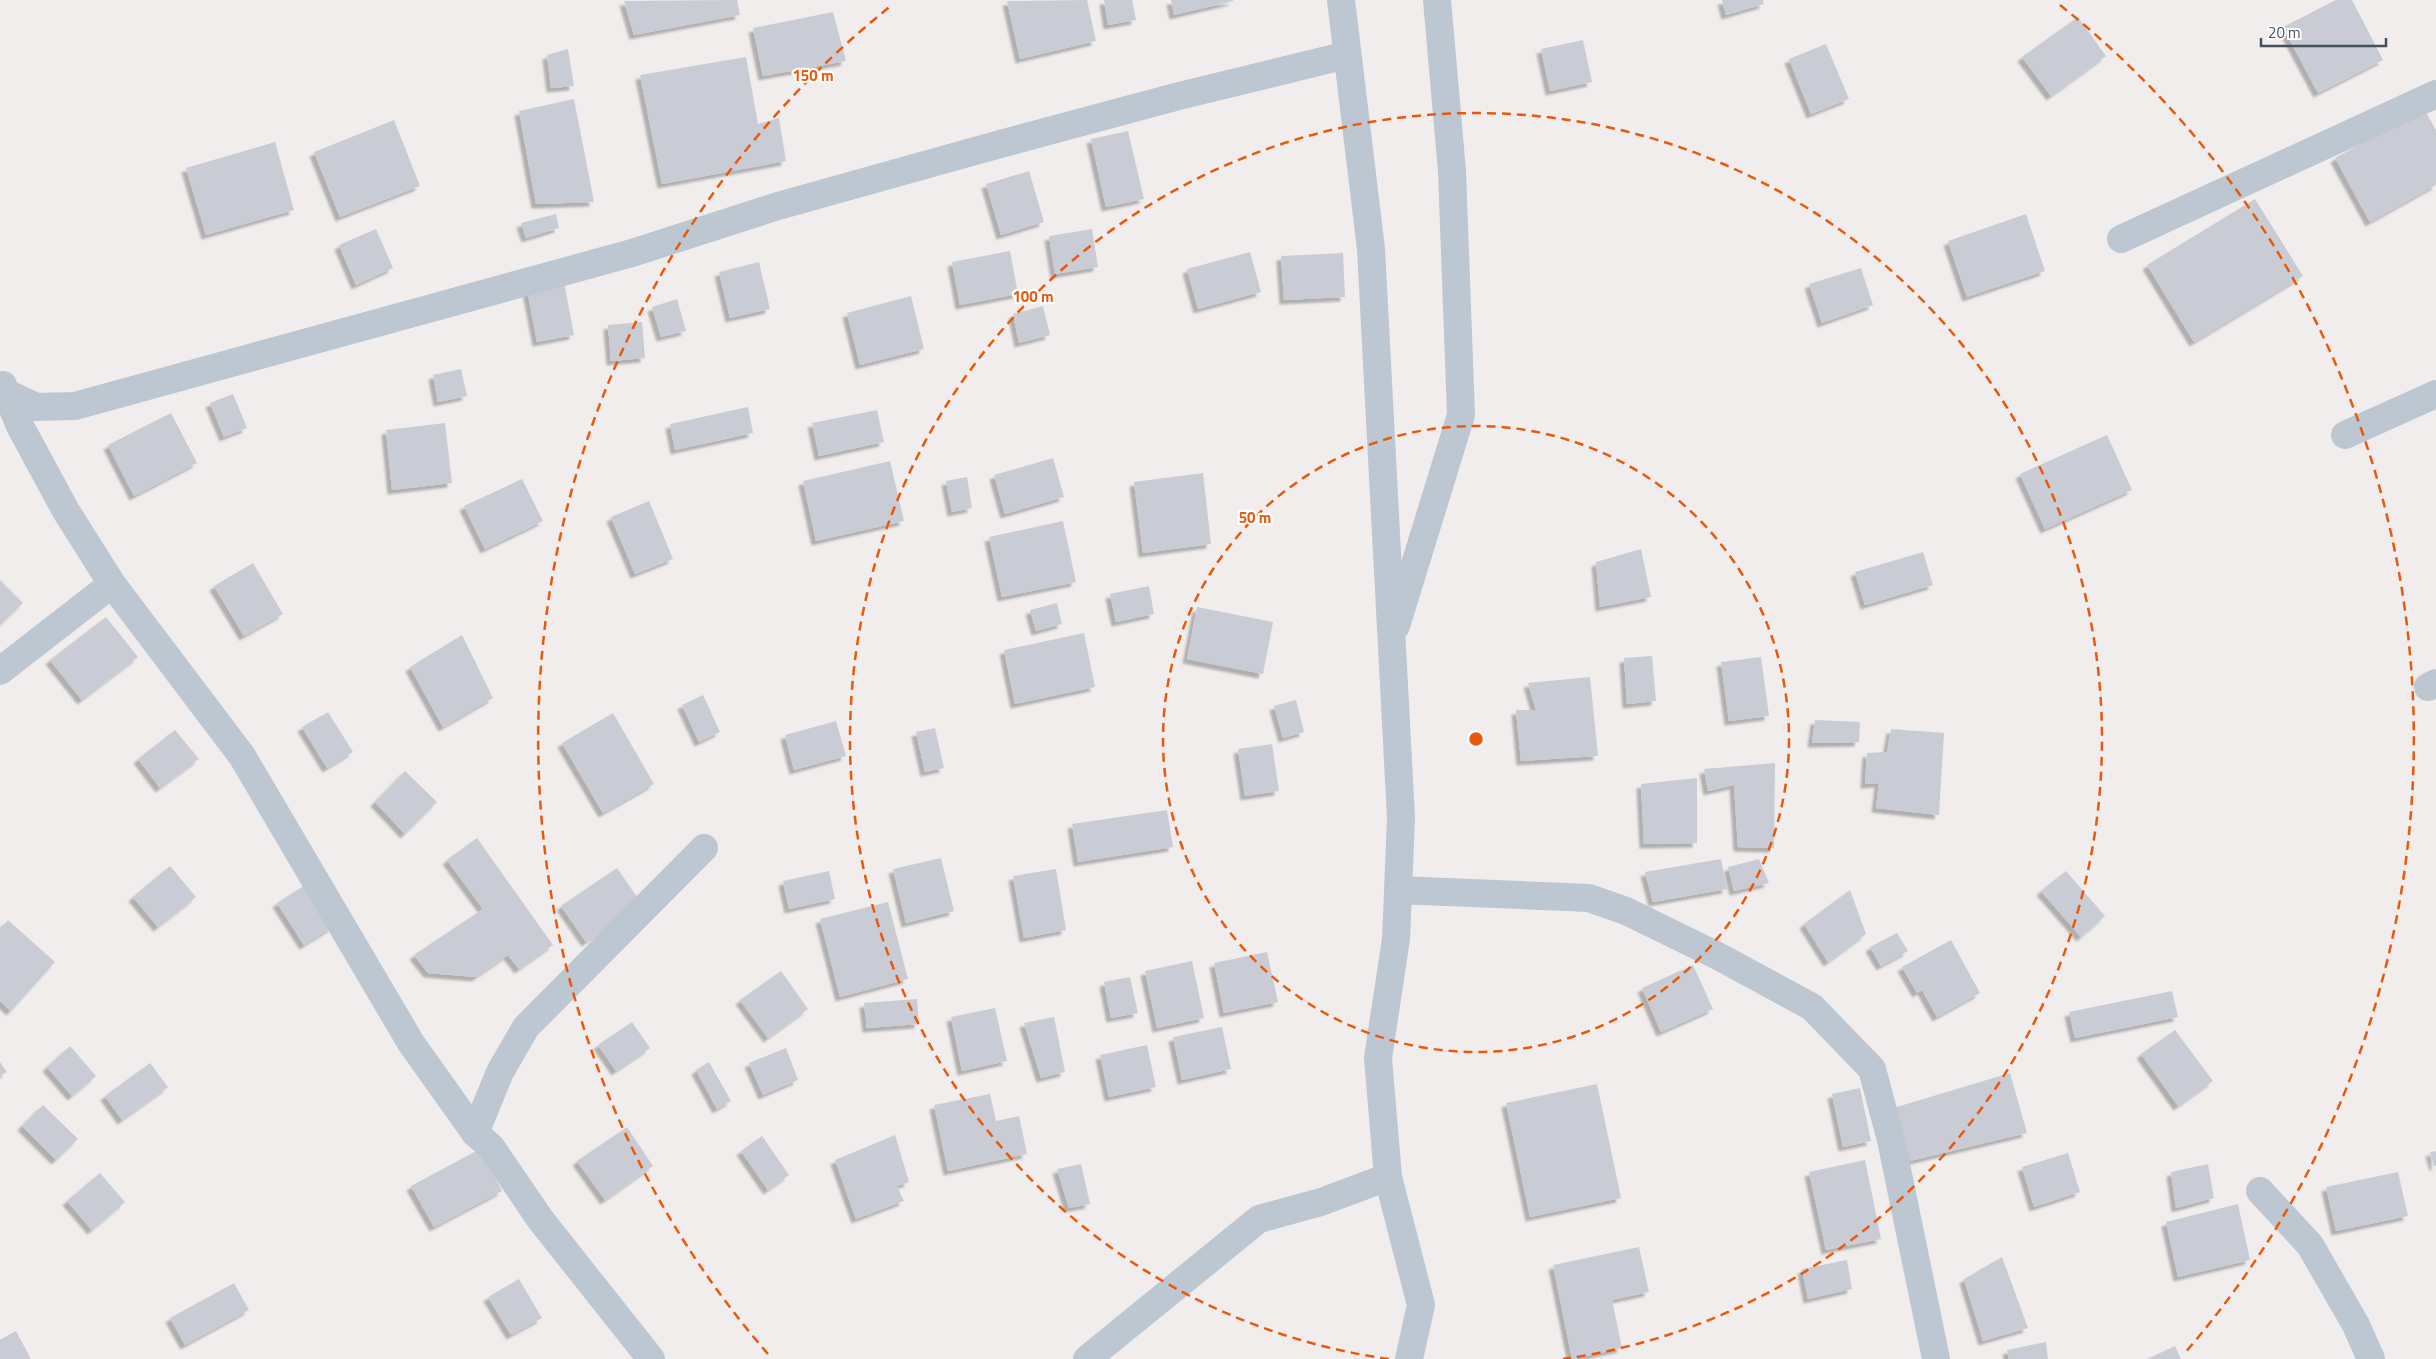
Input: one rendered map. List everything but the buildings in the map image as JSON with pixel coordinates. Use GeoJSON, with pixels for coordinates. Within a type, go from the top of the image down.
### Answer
{"type":"FeatureCollection","features":[{"type":"Feature","properties":{"kind":"street"},"geometry":{"type":"LineString","coordinates":[[1341,0],[1371,249],[1390,645],[1401,818],[1396,939],[1378,1058],[1388,1176],[1421,1305],[1409,1359]]}},
{"type":"Feature","properties":{"kind":"street"},"geometry":{"type":"LineString","coordinates":[[1390,645],[1461,415],[1452,172],[1437,0]]}},
{"type":"Feature","properties":{"kind":"street"},"geometry":{"type":"LineString","coordinates":[[2,387],[36,407],[74,406],[632,253],[778,206],[993,146],[1178,96],[1347,55]]}},
{"type":"Feature","properties":{"kind":"street"},"geometry":{"type":"LineString","coordinates":[[2121,239],[2436,94]]}},
{"type":"Feature","properties":{"kind":"street"},"geometry":{"type":"LineString","coordinates":[[2,387],[20,426],[66,511],[112,584],[242,756],[396,1018],[475,1133],[490,1147],[540,1219],[651,1359]]}},
{"type":"Feature","properties":{"kind":"street"},"geometry":{"type":"LineString","coordinates":[[2345,435],[2436,394]]}},
{"type":"Feature","properties":{"kind":"street"},"geometry":{"type":"LineString","coordinates":[[0,671],[112,584]]}},
{"type":"Feature","properties":{"kind":"street"},"geometry":{"type":"LineString","coordinates":[[475,1133],[500,1072],[526,1027],[704,848]]}},
{"type":"Feature","properties":{"kind":"street"},"geometry":{"type":"LineString","coordinates":[[1398,890],[1589,898],[1626,911],[1812,1007],[1872,1069],[1891,1140],[1936,1359]]}},
{"type":"Feature","properties":{"kind":"street"},"geometry":{"type":"LineString","coordinates":[[1087,1359],[1259,1219],[1321,1202],[1388,1176]]}},
{"type":"Feature","properties":{"kind":"street"},"geometry":{"type":"LineString","coordinates":[[2260,1192],[2310,1245],[2356,1325],[2371,1359]]}}]}
